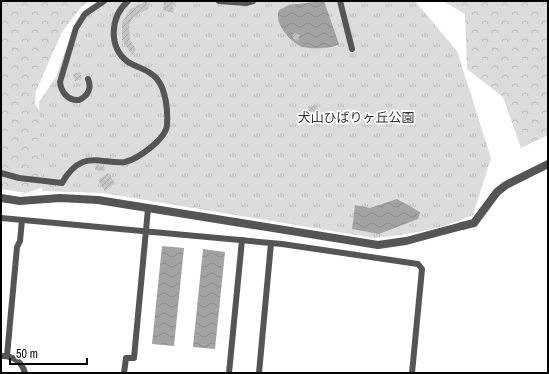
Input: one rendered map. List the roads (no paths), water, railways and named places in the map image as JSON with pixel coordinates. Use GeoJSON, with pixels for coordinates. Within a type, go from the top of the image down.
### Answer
{"type":"FeatureCollection","features":[{"type":"Feature","properties":{"kind":"street"},"geometry":{"type":"LineString","coordinates":[[1,198],[20,200],[60,198],[98,200],[378,245],[406,241],[474,223],[497,192],[506,185],[548,164]]}},
{"type":"Feature","properties":{"kind":"lane"},"geometry":{"type":"LineString","coordinates":[[88,79],[90,84],[87,95],[79,100],[68,97],[62,91],[60,82],[76,28],[85,14],[104,1]]}},
{"type":"Feature","properties":{"kind":"lane"},"geometry":{"type":"LineString","coordinates":[[1,173],[19,178],[62,183],[74,167],[84,162],[126,162],[162,137],[167,126],[164,94],[162,88],[150,72],[133,65],[121,55],[114,41],[116,17],[122,6],[128,1]]}},
{"type":"Feature","properties":{"kind":"lane"},"geometry":{"type":"LineString","coordinates":[[219,1],[246,3],[253,1]]}},
{"type":"Feature","properties":{"kind":"lane"},"geometry":{"type":"LineString","coordinates":[[340,1],[352,49]]}},
{"type":"Feature","properties":{"kind":"lane"},"geometry":{"type":"LineString","coordinates":[[124,373],[126,358],[134,358],[148,209]]}},
{"type":"Feature","properties":{"kind":"lane"},"geometry":{"type":"LineString","coordinates":[[1,218],[271,243],[418,264],[422,268],[412,373]]}},
{"type":"Feature","properties":{"kind":"lane"},"geometry":{"type":"LineString","coordinates":[[22,220],[20,241],[17,247],[4,356],[20,363],[25,373]]}},
{"type":"Feature","properties":{"kind":"lane"},"geometry":{"type":"LineString","coordinates":[[229,373],[242,240]]}},
{"type":"Feature","properties":{"kind":"lane"},"geometry":{"type":"LineString","coordinates":[[259,373],[271,243]]}},
{"type":"Feature","properties":{"kind":"water"},"geometry":{"type":"Polygon","coordinates":[[[324,1],[339,44],[331,47],[307,48],[293,42],[281,26],[278,15],[279,10],[289,5],[324,1]]]}},
{"type":"Feature","properties":{"kind":"water"},"geometry":{"type":"Polygon","coordinates":[[[397,199],[420,212],[418,219],[379,234],[352,229],[355,205],[370,208],[397,199]]]}},
{"type":"Feature","properties":{"kind":"water"},"geometry":{"type":"Polygon","coordinates":[[[162,246],[184,248],[174,346],[152,344],[162,246]]]}},
{"type":"Feature","properties":{"kind":"water"},"geometry":{"type":"Polygon","coordinates":[[[203,249],[225,252],[215,349],[193,347],[203,249]]]}},
{"type":"Feature","properties":{"kind":"park label","name":"犬山ひばりヶ丘公園"},"geometry":{"type":"Point","coordinates":[356,117]}}]}
